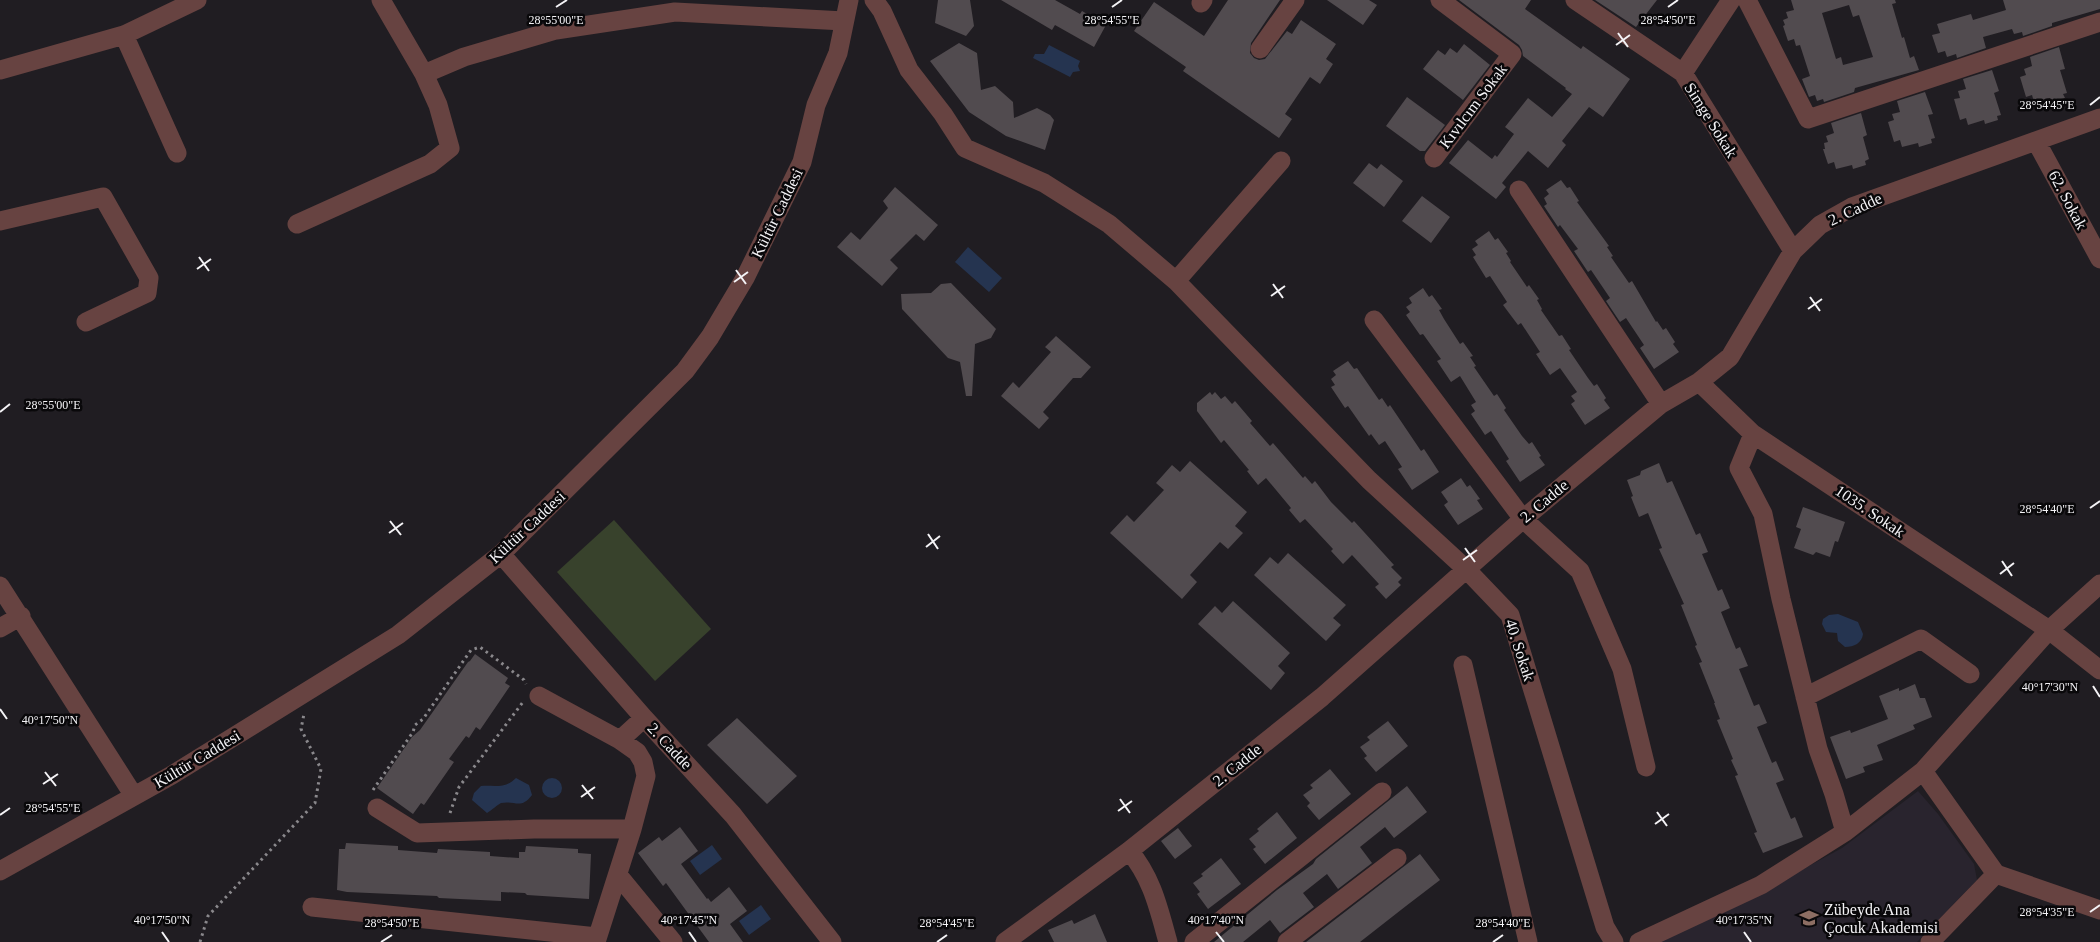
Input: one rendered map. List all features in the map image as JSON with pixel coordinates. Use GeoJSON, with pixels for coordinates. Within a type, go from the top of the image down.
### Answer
{"type":"FeatureCollection","features":[{"type":"Feature","properties":{"kind":"street"},"geometry":{"type":"LineString","coordinates":[[0,70],[124,35],[197,0]]}},
{"type":"Feature","properties":{"kind":"street"},"geometry":{"type":"LineString","coordinates":[[297,224],[430,164],[450,148],[438,105],[424,74],[381,0]]}},
{"type":"Feature","properties":{"kind":"street","name":"Kültür Caddesi"},"geometry":{"type":"LineString","coordinates":[[0,871],[172,775],[398,635],[501,554],[685,371],[710,337],[745,278],[802,162],[816,105],[838,53],[849,0]]}},
{"type":"Feature","properties":{"kind":"street","name":"40. Sokak"},"geometry":{"type":"LineString","coordinates":[[874,0],[882,11],[909,70],[943,114],[965,148],[1044,183],[1109,224],[1176,281],[1369,480],[1466,569],[1510,615],[1605,927],[1614,942]]}},
{"type":"Feature","properties":{"kind":"street"},"geometry":{"type":"LineString","coordinates":[[1260,49],[1295,0]]}},
{"type":"Feature","properties":{"kind":"street","name":"Kıvılcım Sokak"},"geometry":{"type":"LineString","coordinates":[[1434,158],[1512,54],[1440,0]]}},
{"type":"Feature","properties":{"kind":"street","name":"Simge Sokak"},"geometry":{"type":"LineString","coordinates":[[1575,0],[1683,73],[1793,251]]}},
{"type":"Feature","properties":{"kind":"street"},"geometry":{"type":"LineString","coordinates":[[1683,73],[1730,0]]}},
{"type":"Feature","properties":{"kind":"street"},"geometry":{"type":"LineString","coordinates":[[1747,0],[1808,119],[2100,22]]}},
{"type":"Feature","properties":{"kind":"street"},"geometry":{"type":"LineString","coordinates":[[424,74],[464,57],[556,30],[705,7],[844,21]]}},
{"type":"Feature","properties":{"kind":"street"},"geometry":{"type":"LineString","coordinates":[[124,35],[177,153]]}},
{"type":"Feature","properties":{"kind":"street","name":"2. Cadde"},"geometry":{"type":"LineString","coordinates":[[1005,942],[1129,851],[1322,697],[1523,519],[1661,404],[1699,382],[1730,357],[1793,251],[1820,226],[1852,207],[2100,118]]}},
{"type":"Feature","properties":{"kind":"street","name":"62. Sokak"},"geometry":{"type":"LineString","coordinates":[[2036,141],[2100,259]]}},
{"type":"Feature","properties":{"kind":"street"},"geometry":{"type":"LineString","coordinates":[[1176,281],[1281,161]]}},
{"type":"Feature","properties":{"kind":"street"},"geometry":{"type":"LineString","coordinates":[[1520,190],[1661,404]]}},
{"type":"Feature","properties":{"kind":"street"},"geometry":{"type":"LineString","coordinates":[[0,221],[103,197],[149,278],[147,293],[86,322]]}},
{"type":"Feature","properties":{"kind":"street"},"geometry":{"type":"LineString","coordinates":[[1374,320],[1523,519],[1580,571],[1622,669],[1646,767]]}},
{"type":"Feature","properties":{"kind":"street","name":"1035. Sokak"},"geometry":{"type":"LineString","coordinates":[[1699,382],[1753,434],[2049,630],[2100,670]]}},
{"type":"Feature","properties":{"kind":"street"},"geometry":{"type":"LineString","coordinates":[[1753,434],[1739,468],[1763,514],[1781,599],[1818,749],[1845,832]]}},
{"type":"Feature","properties":{"kind":"street","name":"2. Cadde"},"geometry":{"type":"LineString","coordinates":[[501,554],[644,718],[733,815],[832,942]]}},
{"type":"Feature","properties":{"kind":"street"},"geometry":{"type":"LineString","coordinates":[[1639,942],[1761,885],[1845,832],[1923,771],[2049,630],[2100,584]]}},
{"type":"Feature","properties":{"kind":"street"},"geometry":{"type":"LineString","coordinates":[[0,586],[134,796]]}},
{"type":"Feature","properties":{"kind":"street"},"geometry":{"type":"LineString","coordinates":[[0,628],[20,616]]}},
{"type":"Feature","properties":{"kind":"street"},"geometry":{"type":"LineString","coordinates":[[1805,697],[1921,639],[1970,674]]}},
{"type":"Feature","properties":{"kind":"street"},"geometry":{"type":"LineString","coordinates":[[1463,665],[1528,942]]}},
{"type":"Feature","properties":{"kind":"street"},"geometry":{"type":"LineString","coordinates":[[312,907],[597,940],[618,876],[646,776],[643,762],[637,752],[620,740],[531,695]]}},
{"type":"Feature","properties":{"kind":"street"},"geometry":{"type":"LineString","coordinates":[[620,740],[644,718]]}},
{"type":"Feature","properties":{"kind":"street"},"geometry":{"type":"LineString","coordinates":[[1923,771],[1996,874],[2100,910]]}},
{"type":"Feature","properties":{"kind":"street"},"geometry":{"type":"LineString","coordinates":[[1194,942],[1382,792]]}},
{"type":"Feature","properties":{"kind":"street"},"geometry":{"type":"LineString","coordinates":[[377,808],[417,833],[534,829],[632,829]]}},
{"type":"Feature","properties":{"kind":"street"},"geometry":{"type":"LineString","coordinates":[[1129,851],[1140,863],[1150,881],[1168,942]]}},
{"type":"Feature","properties":{"kind":"street"},"geometry":{"type":"LineString","coordinates":[[1288,942],[1397,858]]}},
{"type":"Feature","properties":{"kind":"street"},"geometry":{"type":"LineString","coordinates":[[1930,942],[1996,874]]}},
{"type":"Feature","properties":{"kind":"street"},"geometry":{"type":"LineString","coordinates":[[618,876],[673,942]]}},
{"type":"Feature","properties":{"kind":"path"},"geometry":{"type":"LineString","coordinates":[[377,808],[372,799],[372,791],[413,732],[415,725],[423,719],[471,650],[480,646],[524,680],[531,695],[459,787],[443,832]]}},
{"type":"Feature","properties":{"kind":"path"},"geometry":{"type":"LineString","coordinates":[[200,942],[208,916],[315,803],[321,769],[302,730],[307,691]]}},
{"type":"Feature","properties":{"kind":"shaded area"},"geometry":{"type":"Polygon","coordinates":[[[1918,791],[1938,814],[1974,864],[1977,880],[1917,942],[1654,942],[1761,892],[1842,848],[1918,791]]]}},
{"type":"Feature","properties":{"kind":"green space"},"geometry":{"type":"Polygon","coordinates":[[[614,520],[711,629],[655,681],[557,572],[614,520]]]}},
{"type":"Feature","properties":{"kind":"water"},"geometry":{"type":"Polygon","coordinates":[[[1049,45],[1080,61],[1078,66],[1080,71],[1073,72],[1070,77],[1033,58],[1035,54],[1044,54],[1049,45]]]}},
{"type":"Feature","properties":{"kind":"water"},"geometry":{"type":"Polygon","coordinates":[[[968,247],[1002,278],[989,292],[955,262],[968,247]]]}},
{"type":"Feature","properties":{"kind":"water"},"geometry":{"type":"Polygon","coordinates":[[[1838,614],[1858,622],[1863,634],[1857,644],[1845,647],[1838,641],[1837,633],[1826,632],[1822,624],[1823,619],[1829,615],[1838,614]]]}},
{"type":"Feature","properties":{"kind":"water"},"geometry":{"type":"Polygon","coordinates":[[[516,778],[529,785],[532,795],[528,800],[518,804],[501,803],[487,813],[472,800],[474,793],[481,786],[504,785],[516,778]]]}},
{"type":"Feature","properties":{"kind":"water"},"geometry":{"type":"Polygon","coordinates":[[[552,778],[559,781],[562,788],[559,795],[552,798],[545,795],[542,788],[545,781],[552,778]]]}},
{"type":"Feature","properties":{"kind":"water"},"geometry":{"type":"Polygon","coordinates":[[[712,845],[722,859],[700,875],[690,861],[712,845]]]}},
{"type":"Feature","properties":{"kind":"water"},"geometry":{"type":"Polygon","coordinates":[[[761,905],[771,919],[749,935],[739,921],[761,905]]]}},
{"type":"Feature","properties":{"kind":"building"},"geometry":{"type":"Polygon","coordinates":[[[938,0],[970,0],[974,26],[966,36],[935,23],[938,0]]]}},
{"type":"Feature","properties":{"kind":"building"},"geometry":{"type":"Polygon","coordinates":[[[1001,0],[1055,0],[1080,14],[1082,11],[1106,25],[1094,47],[1055,25],[1052,30],[1001,0]]]}},
{"type":"Feature","properties":{"kind":"building"},"geometry":{"type":"Polygon","coordinates":[[[1228,0],[1280,0],[1251,43],[1250,53],[1254,58],[1259,60],[1265,59],[1287,31],[1292,34],[1301,20],[1336,44],[1326,59],[1333,64],[1320,84],[1310,77],[1285,114],[1292,119],[1279,138],[1183,71],[1186,67],[1134,31],[1154,2],[1204,36],[1228,0]]]}},
{"type":"Feature","properties":{"kind":"building"},"geometry":{"type":"Polygon","coordinates":[[[1327,0],[1369,0],[1377,5],[1363,25],[1327,0]]]}},
{"type":"Feature","properties":{"kind":"building"},"geometry":{"type":"Polygon","coordinates":[[[1459,0],[1531,0],[1525,9],[1581,49],[1583,46],[1630,79],[1603,117],[1589,107],[1562,141],[1566,145],[1548,168],[1528,151],[1502,183],[1506,187],[1496,199],[1449,163],[1468,140],[1492,159],[1495,155],[1497,157],[1514,134],[1505,127],[1528,98],[1552,117],[1572,94],[1523,56],[1519,45],[1459,0]]]}},
{"type":"Feature","properties":{"kind":"building"},"geometry":{"type":"Polygon","coordinates":[[[1595,0],[1657,0],[1636,27],[1595,0]]]}},
{"type":"Feature","properties":{"kind":"building"},"geometry":{"type":"Polygon","coordinates":[[[1791,0],[1895,0],[1896,3],[1892,4],[1902,38],[1904,37],[1910,58],[1914,56],[1919,70],[1855,88],[1854,92],[1824,102],[1823,99],[1817,101],[1815,95],[1809,97],[1802,79],[1810,76],[1800,45],[1796,46],[1794,39],[1788,41],[1783,26],[1785,25],[1783,20],[1788,18],[1786,12],[1794,10],[1791,0]],[[1849,5],[1822,13],[1836,59],[1841,57],[1843,65],[1873,57],[1859,15],[1853,17],[1849,5]]]}},
{"type":"Feature","properties":{"kind":"building"},"geometry":{"type":"Polygon","coordinates":[[[2003,0],[2100,0],[2100,9],[2052,23],[2052,26],[2023,36],[2022,32],[2014,34],[2012,29],[1983,37],[1986,48],[1957,58],[1956,54],[1947,57],[1945,51],[1938,53],[1932,35],[1940,33],[1937,24],[1971,14],[1973,20],[2006,10],[2003,0]]]}},
{"type":"Feature","properties":{"kind":"building"},"geometry":{"type":"Polygon","coordinates":[[[959,43],[977,53],[981,90],[995,86],[1013,102],[1014,118],[1037,108],[1050,115],[1054,120],[1045,150],[1006,136],[969,112],[930,61],[959,43]]]}},
{"type":"Feature","properties":{"kind":"building"},"geometry":{"type":"Polygon","coordinates":[[[1464,44],[1490,65],[1463,100],[1423,69],[1438,50],[1445,55],[1450,48],[1457,53],[1464,44]]]}},
{"type":"Feature","properties":{"kind":"building"},"geometry":{"type":"Polygon","coordinates":[[[2059,47],[2065,69],[2060,70],[2067,93],[2063,94],[2065,98],[2051,102],[2050,98],[2034,102],[2032,95],[2026,97],[2020,77],[2026,75],[2024,69],[2032,66],[2030,57],[2059,47]]]}},
{"type":"Feature","properties":{"kind":"building"},"geometry":{"type":"Polygon","coordinates":[[[1992,70],[1999,91],[1994,93],[2001,115],[1997,116],[1998,120],[1985,124],[1984,120],[1968,125],[1966,118],[1960,120],[1954,99],[1960,98],[1958,91],[1966,89],[1963,79],[1992,70]]]}},
{"type":"Feature","properties":{"kind":"building"},"geometry":{"type":"Polygon","coordinates":[[[1925,92],[1933,114],[1928,115],[1935,138],[1931,139],[1932,143],[1919,147],[1918,143],[1902,147],[1900,140],[1894,142],[1888,122],[1894,120],[1892,114],[1900,112],[1897,101],[1925,92]]]}},
{"type":"Feature","properties":{"kind":"building"},"geometry":{"type":"Polygon","coordinates":[[[1407,97],[1445,125],[1425,151],[1420,151],[1386,126],[1407,97]]]}},
{"type":"Feature","properties":{"kind":"building"},"geometry":{"type":"Polygon","coordinates":[[[1861,113],[1867,135],[1863,137],[1869,159],[1865,161],[1866,165],[1853,169],[1852,165],[1836,169],[1834,162],[1828,164],[1823,149],[1825,149],[1824,143],[1828,142],[1826,136],[1834,133],[1831,123],[1861,113]]]}},
{"type":"Feature","properties":{"kind":"building"},"geometry":{"type":"Polygon","coordinates":[[[1369,163],[1377,169],[1381,164],[1403,181],[1384,207],[1353,183],[1369,163]]]}},
{"type":"Feature","properties":{"kind":"building"},"geometry":{"type":"Polygon","coordinates":[[[1561,180],[1567,188],[1570,187],[1579,201],[1577,202],[1609,246],[1607,247],[1613,256],[1611,257],[1629,283],[1632,281],[1656,322],[1663,330],[1666,328],[1675,342],[1673,344],[1679,352],[1654,369],[1640,348],[1644,345],[1626,318],[1620,322],[1606,301],[1610,298],[1591,270],[1588,272],[1574,251],[1578,249],[1560,225],[1558,227],[1544,206],[1547,204],[1544,198],[1549,194],[1546,190],[1561,180]]]}},
{"type":"Feature","properties":{"kind":"building"},"geometry":{"type":"Polygon","coordinates":[[[895,187],[938,225],[924,241],[916,234],[890,260],[898,268],[882,286],[837,247],[851,232],[860,240],[888,208],[883,201],[895,187]]]}},
{"type":"Feature","properties":{"kind":"building"},"geometry":{"type":"Polygon","coordinates":[[[1422,196],[1450,217],[1431,243],[1402,221],[1422,196]]]}},
{"type":"Feature","properties":{"kind":"building"},"geometry":{"type":"Polygon","coordinates":[[[1489,231],[1495,240],[1498,238],[1508,252],[1506,253],[1510,262],[1527,287],[1529,285],[1539,299],[1537,300],[1541,310],[1559,336],[1562,335],[1571,349],[1569,350],[1588,378],[1594,386],[1597,384],[1606,398],[1604,400],[1610,408],[1585,425],[1571,404],[1575,401],[1571,396],[1577,392],[1560,368],[1550,375],[1536,354],[1540,352],[1521,323],[1518,325],[1503,305],[1507,302],[1490,276],[1486,278],[1473,257],[1476,255],[1472,249],[1478,245],[1475,241],[1489,231]]]}},
{"type":"Feature","properties":{"kind":"building"},"geometry":{"type":"Polygon","coordinates":[[[951,283],[996,329],[991,338],[975,344],[972,396],[966,396],[960,362],[948,358],[902,309],[901,294],[931,293],[941,284],[951,283]]]}},
{"type":"Feature","properties":{"kind":"building"},"geometry":{"type":"Polygon","coordinates":[[[1423,288],[1429,297],[1432,295],[1442,309],[1439,310],[1460,344],[1463,342],[1473,356],[1470,357],[1476,366],[1474,367],[1494,396],[1497,394],[1506,408],[1504,410],[1522,436],[1529,444],[1532,442],[1541,456],[1539,457],[1545,465],[1520,482],[1506,461],[1509,459],[1491,431],[1485,435],[1471,414],[1475,411],[1471,405],[1476,402],[1460,376],[1451,382],[1437,361],[1441,359],[1406,315],[1410,312],[1406,307],[1412,303],[1409,298],[1423,288]]]}},
{"type":"Feature","properties":{"kind":"building"},"geometry":{"type":"Polygon","coordinates":[[[1056,336],[1091,367],[1081,378],[1073,378],[1043,412],[1049,418],[1039,429],[1001,396],[1013,382],[1019,388],[1051,352],[1045,347],[1056,336]]]}},
{"type":"Feature","properties":{"kind":"building"},"geometry":{"type":"Polygon","coordinates":[[[1348,361],[1354,369],[1357,368],[1379,400],[1382,398],[1388,407],[1390,405],[1421,451],[1424,449],[1439,472],[1412,490],[1398,469],[1402,467],[1385,441],[1379,445],[1371,434],[1369,436],[1348,406],[1345,408],[1331,387],[1335,385],[1331,379],[1336,375],[1333,371],[1348,361]]]}},
{"type":"Feature","properties":{"kind":"building"},"geometry":{"type":"Polygon","coordinates":[[[1210,392],[1212,395],[1215,392],[1221,399],[1225,396],[1232,404],[1235,401],[1252,421],[1250,423],[1270,446],[1273,443],[1303,478],[1305,476],[1312,484],[1315,481],[1331,502],[1352,523],[1354,521],[1394,565],[1391,567],[1402,578],[1398,582],[1401,585],[1386,599],[1375,587],[1379,584],[1352,555],[1343,564],[1331,551],[1333,549],[1305,519],[1300,523],[1289,510],[1291,508],[1266,478],[1258,485],[1247,471],[1249,470],[1224,440],[1221,443],[1197,411],[1197,403],[1210,392]]]}},
{"type":"Feature","properties":{"kind":"building"},"geometry":{"type":"Polygon","coordinates":[[[1190,461],[1247,512],[1235,526],[1243,533],[1228,549],[1220,542],[1190,575],[1197,582],[1182,599],[1110,533],[1127,515],[1134,522],[1164,490],[1156,483],[1172,465],[1180,472],[1190,461]]]}},
{"type":"Feature","properties":{"kind":"building"},"geometry":{"type":"Polygon","coordinates":[[[1659,463],[1667,483],[1672,481],[1696,535],[1700,533],[1708,552],[1702,554],[1718,591],[1722,589],[1730,608],[1721,612],[1736,649],[1740,647],[1748,666],[1739,669],[1754,706],[1759,704],[1767,723],[1757,727],[1772,763],[1776,761],[1784,780],[1776,783],[1791,819],[1795,817],[1803,837],[1763,853],[1754,833],[1757,832],[1735,776],[1738,775],[1731,760],[1733,759],[1717,720],[1720,719],[1699,663],[1702,662],[1695,646],[1697,645],[1681,605],[1684,604],[1659,549],[1662,548],[1648,513],[1639,517],[1631,497],[1633,496],[1627,480],[1640,475],[1641,471],[1659,463]]]}},
{"type":"Feature","properties":{"kind":"building"},"geometry":{"type":"Polygon","coordinates":[[[1461,478],[1467,487],[1470,485],[1480,499],[1477,500],[1483,509],[1458,525],[1444,505],[1448,502],[1441,492],[1461,478]]]}},
{"type":"Feature","properties":{"kind":"building"},"geometry":{"type":"Polygon","coordinates":[[[1803,507],[1845,522],[1838,542],[1835,541],[1830,557],[1816,552],[1813,555],[1794,548],[1801,529],[1796,527],[1803,507]]]}},
{"type":"Feature","properties":{"kind":"building"},"geometry":{"type":"Polygon","coordinates":[[[1288,553],[1346,605],[1333,618],[1341,625],[1326,641],[1254,575],[1270,557],[1278,564],[1288,553]]]}},
{"type":"Feature","properties":{"kind":"building"},"geometry":{"type":"Polygon","coordinates":[[[1233,601],[1290,653],[1278,666],[1285,673],[1271,690],[1198,624],[1215,606],[1222,613],[1233,601]]]}},
{"type":"Feature","properties":{"kind":"building"},"geometry":{"type":"Polygon","coordinates":[[[475,654],[508,678],[505,683],[510,686],[480,730],[476,727],[469,738],[466,736],[449,759],[454,762],[424,805],[421,803],[413,814],[377,788],[412,737],[420,730],[475,654]]]}},
{"type":"Feature","properties":{"kind":"building"},"geometry":{"type":"Polygon","coordinates":[[[1915,684],[1920,698],[1925,698],[1932,717],[1913,725],[1915,729],[1877,745],[1883,760],[1863,767],[1865,772],[1846,779],[1830,737],[1850,730],[1851,733],[1888,719],[1879,696],[1899,688],[1899,691],[1915,684]]]}},
{"type":"Feature","properties":{"kind":"building"},"geometry":{"type":"Polygon","coordinates":[[[737,718],[797,776],[767,804],[707,745],[737,718]]]}},
{"type":"Feature","properties":{"kind":"building"},"geometry":{"type":"Polygon","coordinates":[[[1388,721],[1408,746],[1376,772],[1364,758],[1367,756],[1360,747],[1370,740],[1367,737],[1388,721]]]}},
{"type":"Feature","properties":{"kind":"building"},"geometry":{"type":"Polygon","coordinates":[[[1330,769],[1351,794],[1319,820],[1307,806],[1310,803],[1303,795],[1313,788],[1310,785],[1330,769]]]}},
{"type":"Feature","properties":{"kind":"building"},"geometry":{"type":"Polygon","coordinates":[[[1407,786],[1427,812],[1394,838],[1385,827],[1360,847],[1372,863],[1338,889],[1327,874],[1303,893],[1314,907],[1280,933],[1270,920],[1243,942],[1214,942],[1277,890],[1313,864],[1316,859],[1407,786]]]}},
{"type":"Feature","properties":{"kind":"building"},"geometry":{"type":"Polygon","coordinates":[[[1277,812],[1297,838],[1265,864],[1253,849],[1256,847],[1249,839],[1259,831],[1257,829],[1277,812]]]}},
{"type":"Feature","properties":{"kind":"building"},"geometry":{"type":"Polygon","coordinates":[[[680,827],[698,851],[681,864],[707,899],[711,902],[729,887],[747,911],[730,924],[743,942],[709,942],[666,883],[663,886],[638,853],[659,837],[662,841],[680,827]]]}},
{"type":"Feature","properties":{"kind":"building"},"geometry":{"type":"Polygon","coordinates":[[[1178,828],[1192,846],[1175,859],[1161,841],[1178,828]]]}},
{"type":"Feature","properties":{"kind":"building"},"geometry":{"type":"Polygon","coordinates":[[[346,843],[398,846],[398,850],[437,853],[438,849],[490,852],[490,856],[519,858],[519,852],[525,852],[526,846],[578,849],[578,853],[591,854],[589,899],[501,892],[501,901],[337,890],[339,849],[345,849],[346,843]]]}},
{"type":"Feature","properties":{"kind":"building"},"geometry":{"type":"Polygon","coordinates":[[[1420,854],[1440,880],[1360,942],[1306,942],[1420,854]]]}},
{"type":"Feature","properties":{"kind":"building"},"geometry":{"type":"Polygon","coordinates":[[[1221,858],[1241,884],[1208,909],[1197,894],[1200,892],[1193,883],[1221,858]]]}},
{"type":"Feature","properties":{"kind":"building"},"geometry":{"type":"Polygon","coordinates":[[[1095,914],[1107,942],[1054,942],[1048,930],[1072,920],[1074,924],[1095,914]]]}},
{"type":"Feature","properties":{"kind":"place","name":"Zübeyde Ana Çocuk Akademisi"},"geometry":{"type":"Point","coordinates":[1809,918]}}]}
